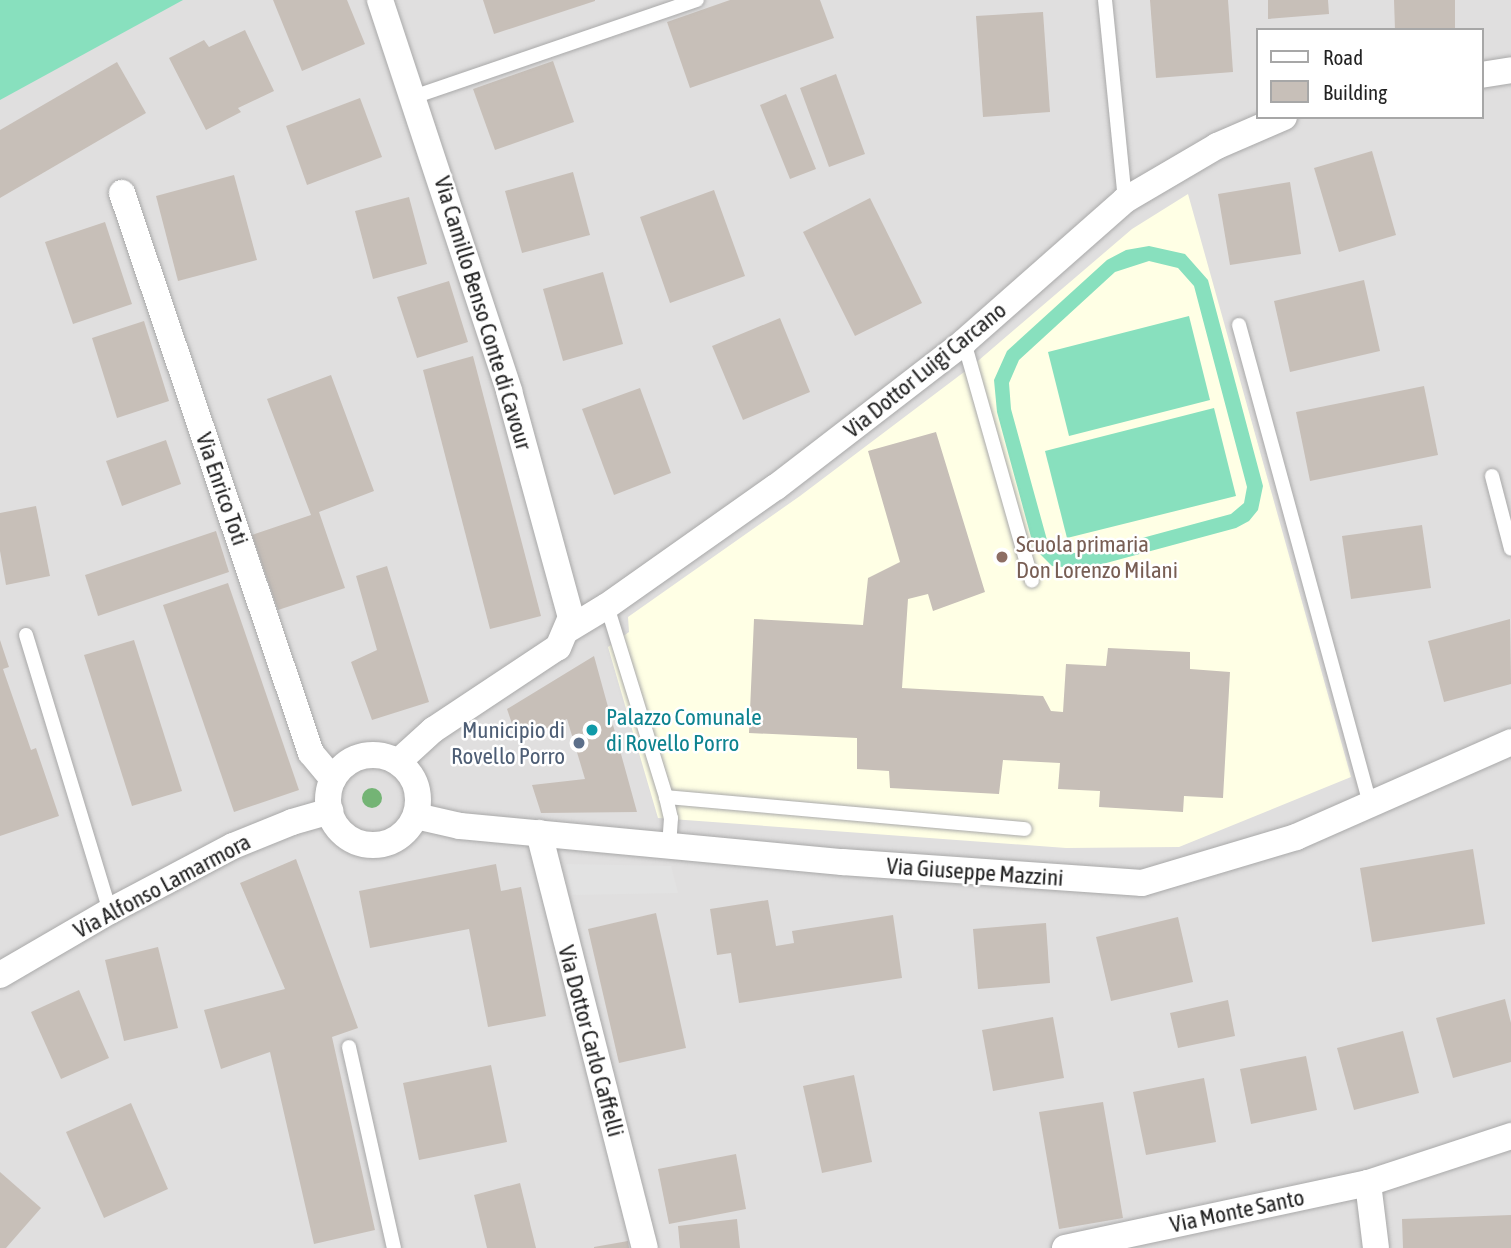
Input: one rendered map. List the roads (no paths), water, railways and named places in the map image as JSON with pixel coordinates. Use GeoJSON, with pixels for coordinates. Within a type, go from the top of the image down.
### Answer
{"type":"FeatureCollection","features":[{"type":"Feature","properties":{"kind":"street","name":"Via Camillo Benso Conte di Cavour"},"geometry":{"type":"LineString","coordinates":[[380,0],[509,391],[570,604],[569,629]]}},
{"type":"Feature","properties":{"kind":"street"},"geometry":{"type":"LineString","coordinates":[[1483,75],[1511,70]]}},
{"type":"Feature","properties":{"kind":"street","name":"Via Dottor Luigi Carcano"},"geometry":{"type":"LineString","coordinates":[[398,762],[433,730],[558,648],[569,629],[607,606],[776,487],[964,342],[1125,200],[1217,146],[1279,119]]}},
{"type":"Feature","properties":{"kind":"street","name":"Via Enrico Toti"},"geometry":{"type":"LineString","coordinates":[[122,193],[311,753],[333,779]]}},
{"type":"Feature","properties":{"kind":"street","name":"Via Giuseppe Mazzini"},"geometry":{"type":"LineString","coordinates":[[416,816],[460,826],[842,863],[1142,883],[1296,836],[1511,743]]}},
{"type":"Feature","properties":{"kind":"street"},"geometry":{"type":"LineString","coordinates":[[369,754],[385,755],[398,762],[410,772],[417,786],[419,801],[416,816],[398,838],[385,844],[371,845],[345,835],[330,811],[328,800],[333,779],[348,762],[369,754]]}},
{"type":"Feature","properties":{"kind":"street","name":"Via Alfonso Lamarmora"},"geometry":{"type":"LineString","coordinates":[[0,975],[110,911],[233,846],[292,822],[330,811]]}},
{"type":"Feature","properties":{"kind":"street","name":"Via Dottor Carlo Caffelli"},"geometry":{"type":"LineString","coordinates":[[539,833],[645,1248]]}},
{"type":"Feature","properties":{"kind":"street","name":"Via Monte Santo"},"geometry":{"type":"LineString","coordinates":[[1065,1248],[1368,1183],[1511,1136]]}},
{"type":"Feature","properties":{"kind":"street"},"geometry":{"type":"LineString","coordinates":[[1368,1183],[1376,1248]]}},
{"type":"Feature","properties":{"kind":"lane"},"geometry":{"type":"LineString","coordinates":[[413,97],[697,0]]}},
{"type":"Feature","properties":{"kind":"lane"},"geometry":{"type":"LineString","coordinates":[[1105,0],[1125,200]]}},
{"type":"Feature","properties":{"kind":"lane"},"geometry":{"type":"LineString","coordinates":[[1239,325],[1370,804]]}},
{"type":"Feature","properties":{"kind":"lane"},"geometry":{"type":"LineString","coordinates":[[964,342],[1032,580]]}},
{"type":"Feature","properties":{"kind":"lane"},"geometry":{"type":"LineString","coordinates":[[1492,476],[1511,549]]}},
{"type":"Feature","properties":{"kind":"lane"},"geometry":{"type":"LineString","coordinates":[[607,606],[666,797],[671,818],[669,845]]}},
{"type":"Feature","properties":{"kind":"lane"},"geometry":{"type":"LineString","coordinates":[[26,635],[110,911]]}},
{"type":"Feature","properties":{"kind":"lane"},"geometry":{"type":"LineString","coordinates":[[666,797],[1025,829]]}},
{"type":"Feature","properties":{"kind":"lane"},"geometry":{"type":"LineString","coordinates":[[349,1047],[394,1248]]}},
{"type":"Feature","properties":{"kind":"place","name":"Scuola primaria Don Lorenzo Milani"},"geometry":{"type":"Point","coordinates":[1002,557]}},
{"type":"Feature","properties":{"kind":"place","name":"Palazzo Comunale di Rovello Porro"},"geometry":{"type":"Point","coordinates":[592,730]}},
{"type":"Feature","properties":{"kind":"place","name":"Municipio di Rovello Porro"},"geometry":{"type":"Point","coordinates":[579,743]}}]}
